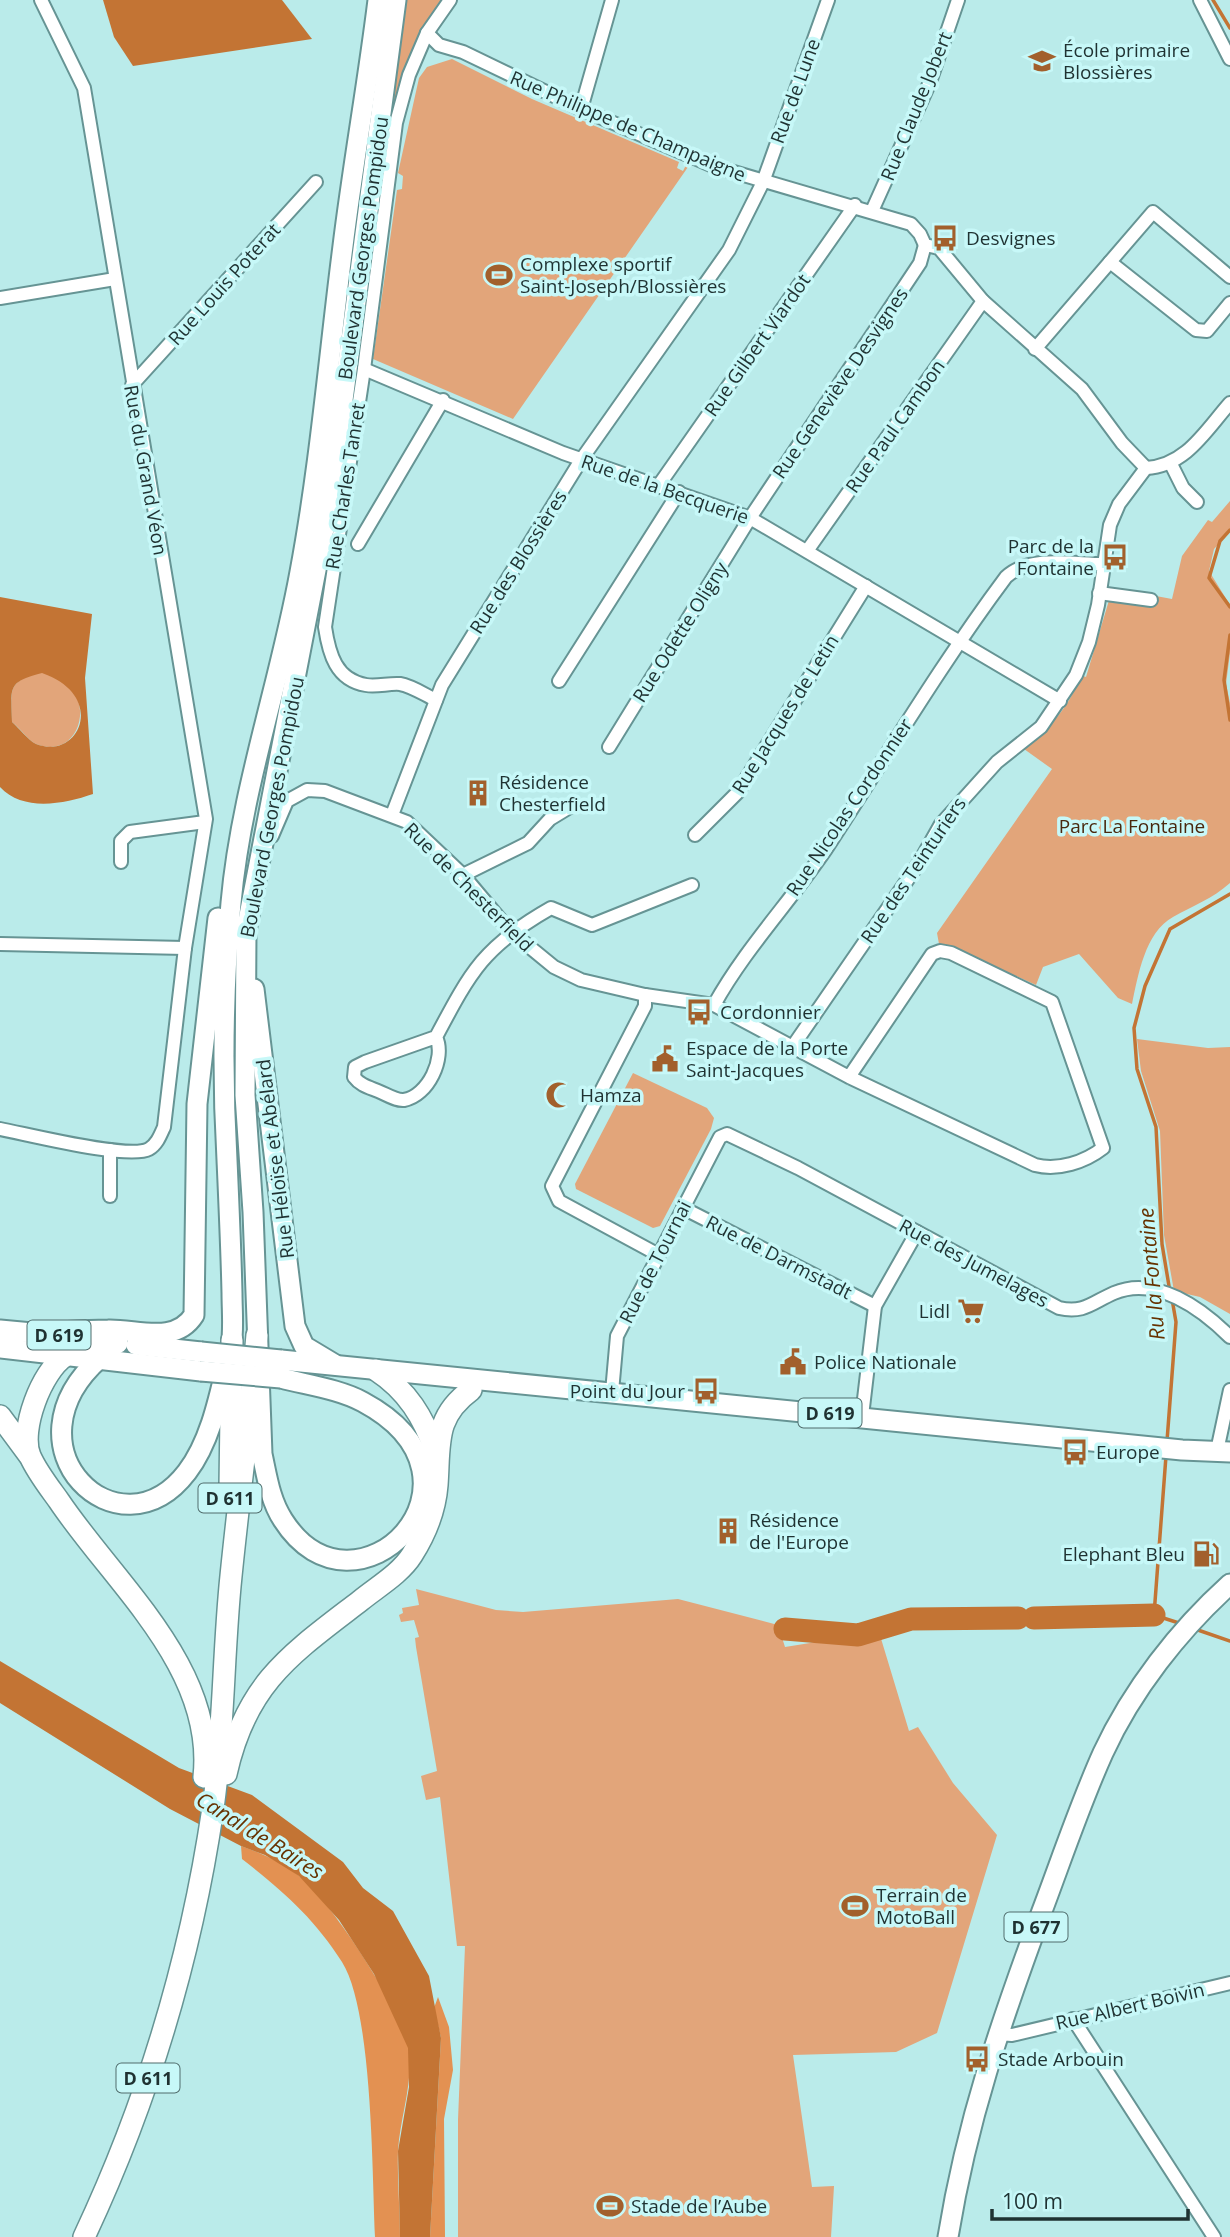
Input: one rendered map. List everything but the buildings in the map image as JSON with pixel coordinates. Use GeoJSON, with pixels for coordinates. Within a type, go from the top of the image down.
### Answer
{"type":"FeatureCollection","features":[{"type":"Feature","properties":{"kind":"highway","name":"D 611"},"geometry":{"type":"LineString","coordinates":[[217,1766],[230,1577],[257,1335]]}},
{"type":"Feature","properties":{"kind":"highway","name":"D 611"},"geometry":{"type":"LineString","coordinates":[[230,1577],[232,1340]]}},
{"type":"Feature","properties":{"kind":"highway"},"geometry":{"type":"LineString","coordinates":[[29,1455],[30,1416],[52,1369],[66,1355],[117,1343]]}},
{"type":"Feature","properties":{"kind":"highway"},"geometry":{"type":"LineString","coordinates":[[376,1370],[396,1383],[423,1417],[437,1454]]}},
{"type":"Feature","properties":{"kind":"highway"},"geometry":{"type":"LineString","coordinates":[[202,1844],[217,1766],[257,1695],[275,1672],[312,1635],[410,1559],[432,1516],[437,1486],[437,1454],[443,1422],[457,1400],[471,1390]]}},
{"type":"Feature","properties":{"kind":"highway"},"geometry":{"type":"LineString","coordinates":[[0,1416],[69,1516],[152,1623],[174,1659],[217,1766],[213,1808],[202,1844]]}},
{"type":"Feature","properties":{"kind":"highway","name":"D 611"},"geometry":{"type":"LineString","coordinates":[[84,2237],[119,2162],[161,2040],[193,1913],[202,1844]]}},
{"type":"Feature","properties":{"kind":"main road","name":"Boulevard Georges Pompidou"},"geometry":{"type":"LineString","coordinates":[[43,1333],[111,1330],[162,1334],[184,1327],[194,1315],[197,1104],[217,921],[239,839],[301,569],[347,208],[378,0]]}},
{"type":"Feature","properties":{"kind":"main road","name":"Boulevard Georges Pompidou"},"geometry":{"type":"LineString","coordinates":[[281,1369],[362,1401],[387,1419],[413,1448],[423,1476],[420,1511],[393,1546],[366,1558],[344,1560],[303,1544],[283,1520],[273,1501],[262,1454],[245,1095],[246,931],[330,498],[396,0]]}},
{"type":"Feature","properties":{"kind":"main road","name":"Boulevard Georges Pompidou"},"geometry":{"type":"LineString","coordinates":[[100,1358],[81,1373],[66,1391],[57,1410],[55,1447],[68,1471],[85,1490],[99,1500],[128,1504],[160,1495],[173,1486],[196,1457],[213,1413],[232,1340],[223,1019],[231,898],[239,839]]}},
{"type":"Feature","properties":{"kind":"main road","name":"Rue Héloïse et Abélard"},"geometry":{"type":"LineString","coordinates":[[246,931],[295,1326],[304,1346],[338,1366]]}},
{"type":"Feature","properties":{"kind":"main road","name":"D 619"},"geometry":{"type":"LineString","coordinates":[[0,1330],[117,1343],[201,1361]]}},
{"type":"Feature","properties":{"kind":"main road","name":"D 619"},"geometry":{"type":"LineString","coordinates":[[0,1348],[100,1358],[201,1361],[471,1390],[506,1384]]}},
{"type":"Feature","properties":{"kind":"main road","name":"D 619"},"geometry":{"type":"LineString","coordinates":[[281,1369],[338,1366],[487,1379],[506,1384],[1223,1452]]}},
{"type":"Feature","properties":{"kind":"main road","name":"D 677"},"geometry":{"type":"LineString","coordinates":[[947,2237],[969,2131],[1000,2026],[1104,1750],[1134,1699],[1178,1638],[1201,1610],[1230,1584]]}},
{"type":"Feature","properties":{"kind":"street","name":"Rue du Grand Véon"},"geometry":{"type":"LineString","coordinates":[[41,0],[84,88],[205,822],[185,948],[164,1127],[157,1142],[148,1150],[110,1150]]}},
{"type":"Feature","properties":{"kind":"street","name":"Rue Charles Tanret"},"geometry":{"type":"LineString","coordinates":[[436,700],[401,684],[367,685],[350,679],[336,668],[328,649],[325,627],[364,369],[396,123],[409,75],[427,33],[450,0]]}},
{"type":"Feature","properties":{"kind":"street"},"geometry":{"type":"LineString","coordinates":[[581,109],[612,0]]}},
{"type":"Feature","properties":{"kind":"street","name":"Rue de Lune"},"geometry":{"type":"LineString","coordinates":[[763,182],[828,0]]}},
{"type":"Feature","properties":{"kind":"street","name":"Rue Claude Jobert"},"geometry":{"type":"LineString","coordinates":[[872,211],[930,82],[958,0]]}},
{"type":"Feature","properties":{"kind":"street"},"geometry":{"type":"LineString","coordinates":[[1200,0],[1230,59]]}},
{"type":"Feature","properties":{"kind":"street","name":"Rue Philippe de Champaigne"},"geometry":{"type":"LineString","coordinates":[[427,33],[439,45],[463,52],[581,109],[713,166],[763,182],[855,205],[911,224],[925,245],[944,253],[983,301],[1082,389],[1122,443],[1146,468]]}},
{"type":"Feature","properties":{"kind":"street","name":"Rue Louis Poterat"},"geometry":{"type":"LineString","coordinates":[[132,386],[316,182]]}},
{"type":"Feature","properties":{"kind":"street","name":"Rue des Blossières"},"geometry":{"type":"LineString","coordinates":[[392,815],[436,700],[581,460],[729,250],[763,182]]}},
{"type":"Feature","properties":{"kind":"street","name":"Rue Gilbert Viardot"},"geometry":{"type":"LineString","coordinates":[[659,485],[855,205]]}},
{"type":"Feature","properties":{"kind":"street"},"geometry":{"type":"LineString","coordinates":[[1035,349],[1153,212],[1230,277]]}},
{"type":"Feature","properties":{"kind":"street","name":"Rue Geneviève Desvignes"},"geometry":{"type":"LineString","coordinates":[[750,518],[920,263],[925,245]]}},
{"type":"Feature","properties":{"kind":"street"},"geometry":{"type":"LineString","coordinates":[[1110,262],[1196,330],[1207,331],[1230,303]]}},
{"type":"Feature","properties":{"kind":"street"},"geometry":{"type":"LineString","coordinates":[[0,298],[115,279]]}},
{"type":"Feature","properties":{"kind":"street","name":"Rue Paul Cambon"},"geometry":{"type":"LineString","coordinates":[[807,551],[983,301]]}},
{"type":"Feature","properties":{"kind":"street"},"geometry":{"type":"LineString","coordinates":[[1221,317],[1230,329]]}},
{"type":"Feature","properties":{"kind":"street","name":"Rue de la Becquerie"},"geometry":{"type":"LineString","coordinates":[[364,369],[581,460],[750,518],[1060,701]]}},
{"type":"Feature","properties":{"kind":"street"},"geometry":{"type":"LineString","coordinates":[[358,544],[443,400]]}},
{"type":"Feature","properties":{"kind":"street"},"geometry":{"type":"LineString","coordinates":[[1146,468],[1171,464],[1182,458],[1230,403]]}},
{"type":"Feature","properties":{"kind":"street"},"geometry":{"type":"LineString","coordinates":[[1171,464],[1183,488],[1197,502]]}},
{"type":"Feature","properties":{"kind":"street","name":"Rue des Teinturiers"},"geometry":{"type":"LineString","coordinates":[[793,1046],[919,863],[941,824],[997,762],[1041,727],[1076,676],[1089,642],[1110,525],[1119,504],[1146,468]]}},
{"type":"Feature","properties":{"kind":"street"},"geometry":{"type":"LineString","coordinates":[[559,681],[678,492]]}},
{"type":"Feature","properties":{"kind":"street","name":"Rue Odette Oligny"},"geometry":{"type":"LineString","coordinates":[[609,747],[750,518]]}},
{"type":"Feature","properties":{"kind":"street","name":"Rue Nicolas Cordonnier"},"geometry":{"type":"LineString","coordinates":[[714,1005],[733,970],[824,851],[957,641],[1016,568],[1031,563],[1102,564]]}},
{"type":"Feature","properties":{"kind":"street","name":"Rue Jacques de Letin"},"geometry":{"type":"LineString","coordinates":[[695,835],[738,792],[866,586]]}},
{"type":"Feature","properties":{"kind":"street"},"geometry":{"type":"LineString","coordinates":[[1099,593],[1151,600]]}},
{"type":"Feature","properties":{"kind":"street","name":"Rue de Chesterfield"},"geometry":{"type":"LineString","coordinates":[[254,886],[287,801],[307,790],[325,791],[407,822],[463,875],[510,931],[554,967],[581,980],[645,995],[714,1005],[849,1077],[1035,1165],[1052,1170],[1094,1155],[1103,1148],[1052,1002],[951,953],[940,951],[932,954],[849,1077]]}},
{"type":"Feature","properties":{"kind":"street"},"geometry":{"type":"LineString","coordinates":[[463,875],[528,843],[550,819],[573,805]]}},
{"type":"Feature","properties":{"kind":"street"},"geometry":{"type":"LineString","coordinates":[[121,862],[121,841],[130,832],[205,822]]}},
{"type":"Feature","properties":{"kind":"street"},"geometry":{"type":"LineString","coordinates":[[436,1037],[441,1056],[423,1090],[417,1095],[400,1100],[359,1083],[354,1077],[355,1067],[365,1062],[436,1037],[471,972],[510,931],[551,908],[592,925],[692,886]]}},
{"type":"Feature","properties":{"kind":"street"},"geometry":{"type":"LineString","coordinates":[[0,944],[185,948]]}},
{"type":"Feature","properties":{"kind":"street"},"geometry":{"type":"LineString","coordinates":[[645,995],[645,1006],[552,1186],[559,1201],[657,1254]]}},
{"type":"Feature","properties":{"kind":"street"},"geometry":{"type":"LineString","coordinates":[[0,1129],[110,1150],[110,1196]]}},
{"type":"Feature","properties":{"kind":"street","name":"Rue des Jumelages"},"geometry":{"type":"LineString","coordinates":[[720,1138],[733,1134],[1059,1308],[1084,1310],[1130,1288],[1176,1298],[1203,1311],[1230,1337]]}},
{"type":"Feature","properties":{"kind":"street","name":"Rue de Tournai"},"geometry":{"type":"LineString","coordinates":[[612,1392],[617,1336],[657,1254],[720,1138]]}},
{"type":"Feature","properties":{"kind":"street","name":"Rue de Darmstadt"},"geometry":{"type":"LineString","coordinates":[[683,1208],[875,1307]]}},
{"type":"Feature","properties":{"kind":"street"},"geometry":{"type":"LineString","coordinates":[[862,1416],[875,1307],[917,1232]]}},
{"type":"Feature","properties":{"kind":"street"},"geometry":{"type":"LineString","coordinates":[[1223,1452],[1230,1390]]}},
{"type":"Feature","properties":{"kind":"street","name":"Rue Albert Boivin"},"geometry":{"type":"LineString","coordinates":[[1000,2026],[1012,2035],[1230,1983]]}},
{"type":"Feature","properties":{"kind":"street"},"geometry":{"type":"LineString","coordinates":[[1073,2019],[1214,2237]]}},
{"type":"Feature","properties":{"kind":"green space"},"geometry":{"type":"Polygon","coordinates":[[[404,0],[443,0],[421,33],[406,66],[387,140],[404,0]]]}},
{"type":"Feature","properties":{"kind":"green space","name":"Complexe sportif Saint-Joseph/Blossières"},"geometry":{"type":"Polygon","coordinates":[[[452,59],[532,99],[679,162],[677,168],[683,171],[686,165],[688,167],[513,419],[373,359],[397,190],[402,189],[403,176],[398,173],[419,78],[427,67],[452,59]]]}},
{"type":"Feature","properties":{"kind":"green space","name":"Parc La Fontaine"},"geometry":{"type":"Polygon","coordinates":[[[1230,501],[1230,532],[1214,549],[1209,571],[1230,605],[1230,653],[1226,684],[1230,703],[1230,883],[1210,898],[1163,924],[1144,956],[1132,1004],[1118,998],[1079,954],[1043,967],[1036,985],[954,948],[939,944],[937,933],[1052,769],[1024,749],[1058,716],[1081,675],[1086,677],[1110,597],[1152,608],[1156,596],[1172,599],[1182,556],[1208,520],[1212,522],[1230,501]]]}},
{"type":"Feature","properties":{"kind":"green space"},"geometry":{"type":"Polygon","coordinates":[[[42,672],[58,678],[71,688],[80,710],[76,731],[69,740],[49,747],[30,740],[12,722],[12,693],[17,683],[42,672]]]}},
{"type":"Feature","properties":{"kind":"green space"},"geometry":{"type":"Polygon","coordinates":[[[1137,1039],[1208,1048],[1230,1047],[1230,1314],[1200,1297],[1174,1291],[1164,1235],[1160,1131],[1141,1071],[1137,1039]]]}},
{"type":"Feature","properties":{"kind":"green space"},"geometry":{"type":"Polygon","coordinates":[[[633,1073],[707,1108],[714,1118],[711,1129],[660,1226],[653,1228],[576,1189],[575,1184],[633,1073]]]}},
{"type":"Feature","properties":{"kind":"green space"},"geometry":{"type":"Polygon","coordinates":[[[416,1589],[496,1610],[523,1612],[678,1599],[778,1625],[785,1647],[879,1632],[909,1731],[918,1727],[953,1783],[997,1835],[937,2033],[896,2052],[793,2055],[812,2187],[834,2186],[831,2237],[458,2237],[458,2120],[465,1946],[457,1946],[440,1797],[426,1800],[421,1776],[437,1771],[416,1647],[415,1638],[419,1637],[414,1620],[401,1622],[399,1615],[403,1613],[402,1608],[419,1605],[416,1589]]]}},
{"type":"Feature","properties":{"kind":"shaded area"},"geometry":{"type":"Polygon","coordinates":[[[241,1846],[285,1866],[312,1888],[363,1957],[404,2032],[410,2063],[398,2151],[400,2237],[375,2237],[369,2095],[360,2017],[352,1985],[342,1962],[320,1932],[284,1894],[242,1859],[241,1846]]]}},
{"type":"Feature","properties":{"kind":"shaded area"},"geometry":{"type":"Polygon","coordinates":[[[438,1997],[449,2027],[453,2070],[444,2119],[445,2237],[430,2237],[441,2038],[434,2008],[438,1997]]]}},
{"type":"Feature","properties":{"kind":"water"},"geometry":{"type":"Polygon","coordinates":[[[103,0],[282,0],[312,39],[133,66],[114,37],[103,0]]]}},
{"type":"Feature","properties":{"kind":"water"},"geometry":{"type":"Polygon","coordinates":[[[0,597],[92,614],[85,678],[93,794],[44,804],[20,800],[0,787],[0,597]],[[42,673],[22,680],[14,688],[11,701],[12,722],[36,744],[51,747],[64,743],[74,735],[80,724],[80,710],[75,696],[62,683],[42,673]]]}},
{"type":"Feature","properties":{"kind":"water","name":"Canal de Baires"},"geometry":{"type":"Polygon","coordinates":[[[0,1661],[179,1768],[252,1795],[343,1862],[363,1888],[393,1911],[429,1976],[441,2038],[430,2237],[400,2237],[398,2151],[409,2087],[408,2048],[374,1974],[339,1920],[299,1876],[265,1855],[241,1846],[170,1809],[0,1703],[0,1661]]]}},
{"type":"Feature","properties":{"kind":"waterway","name":"Ru la Fontaine"},"geometry":{"type":"LineString","coordinates":[[1213,0],[1230,28]]}},
{"type":"Feature","properties":{"kind":"waterway","name":"Ru la Fontaine"},"geometry":{"type":"LineString","coordinates":[[1230,530],[1220,541],[1209,578],[1230,607]]}},
{"type":"Feature","properties":{"kind":"waterway","name":"Ru la Fontaine"},"geometry":{"type":"LineString","coordinates":[[1230,635],[1224,680],[1230,720]]}},
{"type":"Feature","properties":{"kind":"waterway","name":"Ru la Fontaine"},"geometry":{"type":"LineString","coordinates":[[1170,1292],[1162,1244],[1156,1127],[1137,1069],[1134,1028],[1145,986],[1170,929],[1230,894]]}},
{"type":"Feature","properties":{"kind":"waterway","name":"Ru la Fontaine"},"geometry":{"type":"LineString","coordinates":[[1167,1441],[1176,1322],[1172,1299]]}},
{"type":"Feature","properties":{"kind":"waterway","name":"Ru la Fontaine"},"geometry":{"type":"LineString","coordinates":[[1166,1456],[1154,1615],[1182,1624]]}},
{"type":"Feature","properties":{"kind":"waterway"},"geometry":{"type":"LineString","coordinates":[[1034,1618],[1154,1615]]}},
{"type":"Feature","properties":{"kind":"waterway"},"geometry":{"type":"LineString","coordinates":[[785,1629],[858,1635],[911,1619],[1018,1618]]}},
{"type":"Feature","properties":{"kind":"waterway","name":"Ru la Fontaine"},"geometry":{"type":"LineString","coordinates":[[1195,1629],[1230,1641]]}},
{"type":"Feature","properties":{"kind":"place","name":"École primaire Blossières"},"geometry":{"type":"Point","coordinates":[1042,61]}},
{"type":"Feature","properties":{"kind":"place","name":"Desvignes"},"geometry":{"type":"Point","coordinates":[945,238]}},
{"type":"Feature","properties":{"kind":"place","name":"Complexe sportif Saint-Joseph/Blossières"},"geometry":{"type":"Point","coordinates":[499,275]}},
{"type":"Feature","properties":{"kind":"place","name":"Parc de la Fontaine"},"geometry":{"type":"Point","coordinates":[1115,557]}},
{"type":"Feature","properties":{"kind":"place","name":"Résidence Chesterfield"},"geometry":{"type":"Point","coordinates":[478,793]}},
{"type":"Feature","properties":{"kind":"place","name":"Cordonnier"},"geometry":{"type":"Point","coordinates":[699,1012]}},
{"type":"Feature","properties":{"kind":"place","name":"Espace de la Porte Saint-Jacques"},"geometry":{"type":"Point","coordinates":[665,1059]}},
{"type":"Feature","properties":{"kind":"place","name":"Hamza"},"geometry":{"type":"Point","coordinates":[559,1095]}},
{"type":"Feature","properties":{"kind":"place","name":"Lidl"},"geometry":{"type":"Point","coordinates":[971,1311]}},
{"type":"Feature","properties":{"kind":"place","name":"Police Nationale"},"geometry":{"type":"Point","coordinates":[793,1362]}},
{"type":"Feature","properties":{"kind":"place","name":"Point du Jour"},"geometry":{"type":"Point","coordinates":[706,1391]}},
{"type":"Feature","properties":{"kind":"place","name":"Europe"},"geometry":{"type":"Point","coordinates":[1075,1452]}},
{"type":"Feature","properties":{"kind":"place","name":"Résidence de l'Europe"},"geometry":{"type":"Point","coordinates":[728,1531]}},
{"type":"Feature","properties":{"kind":"place","name":"Elephant Bleu"},"geometry":{"type":"Point","coordinates":[1206,1554]}},
{"type":"Feature","properties":{"kind":"place","name":"Terrain de MotoBall"},"geometry":{"type":"Point","coordinates":[855,1906]}},
{"type":"Feature","properties":{"kind":"place","name":"Stade Arbouin"},"geometry":{"type":"Point","coordinates":[977,2059]}},
{"type":"Feature","properties":{"kind":"place","name":"Stade de l’Aube"},"geometry":{"type":"Point","coordinates":[610,2206]}}]}
